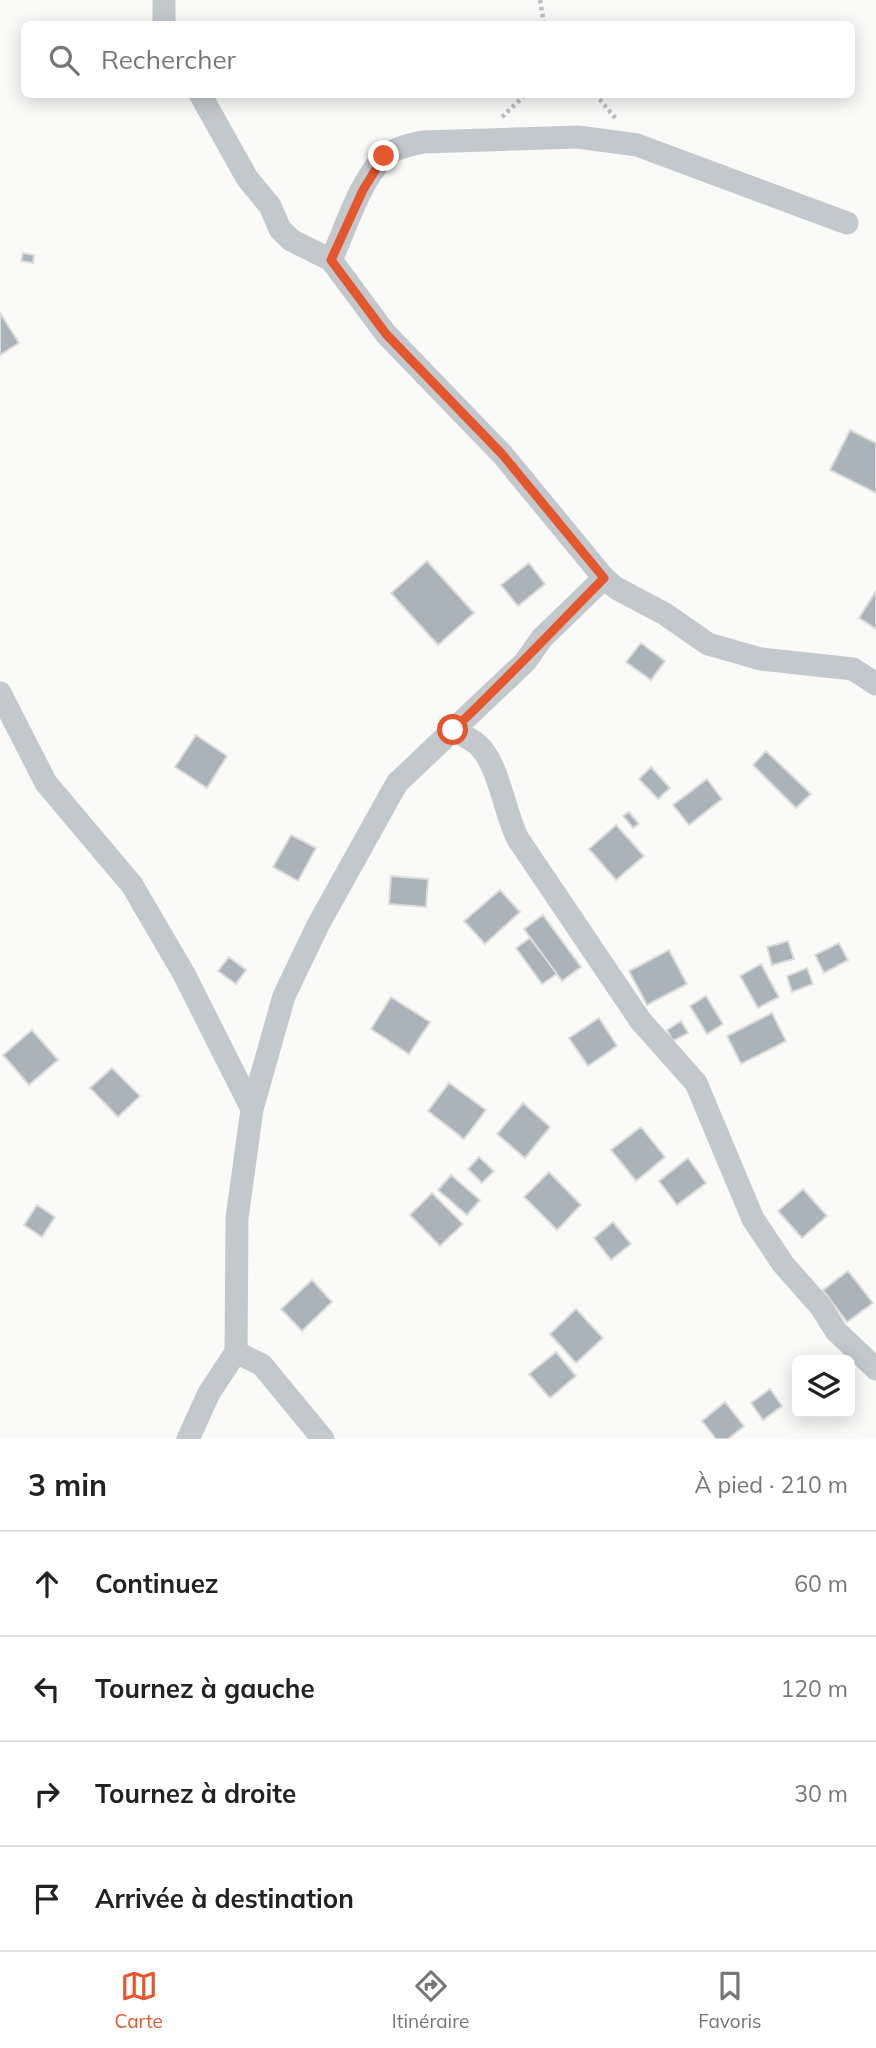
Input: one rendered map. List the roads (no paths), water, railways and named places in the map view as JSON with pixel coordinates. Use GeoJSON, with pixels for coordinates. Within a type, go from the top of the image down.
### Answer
{"type":"FeatureCollection","features":[{"type":"Feature","properties":{"kind":"street"},"geometry":{"type":"LineString","coordinates":[[164,0],[164,21]]}},
{"type":"Feature","properties":{"kind":"street"},"geometry":{"type":"LineString","coordinates":[[202,98],[247,178],[270,206],[279,229],[291,240],[331,260],[386,334],[502,454],[604,578],[616,588],[665,614],[708,644],[761,659],[853,669],[876,684]]}},
{"type":"Feature","properties":{"kind":"street"},"geometry":{"type":"LineString","coordinates":[[331,260],[363,190],[384,156],[423,142],[578,137],[637,145],[847,223]]}},
{"type":"Feature","properties":{"kind":"street"},"geometry":{"type":"LineString","coordinates":[[188,1439],[209,1393],[236,1352],[237,1218],[252,1109],[284,996],[317,925],[397,783],[525,662],[542,638],[604,578]]}},
{"type":"Feature","properties":{"kind":"street"},"geometry":{"type":"LineString","coordinates":[[0,693],[46,783],[132,886],[184,974],[252,1109]]}},
{"type":"Feature","properties":{"kind":"street"},"geometry":{"type":"LineString","coordinates":[[453,730],[478,745],[494,769],[507,816],[518,839],[640,1020],[696,1083],[753,1219],[783,1264],[821,1307],[836,1331],[876,1369]]}},
{"type":"Feature","properties":{"kind":"street"},"geometry":{"type":"LineString","coordinates":[[236,1352],[262,1365],[323,1439]]}}]}
